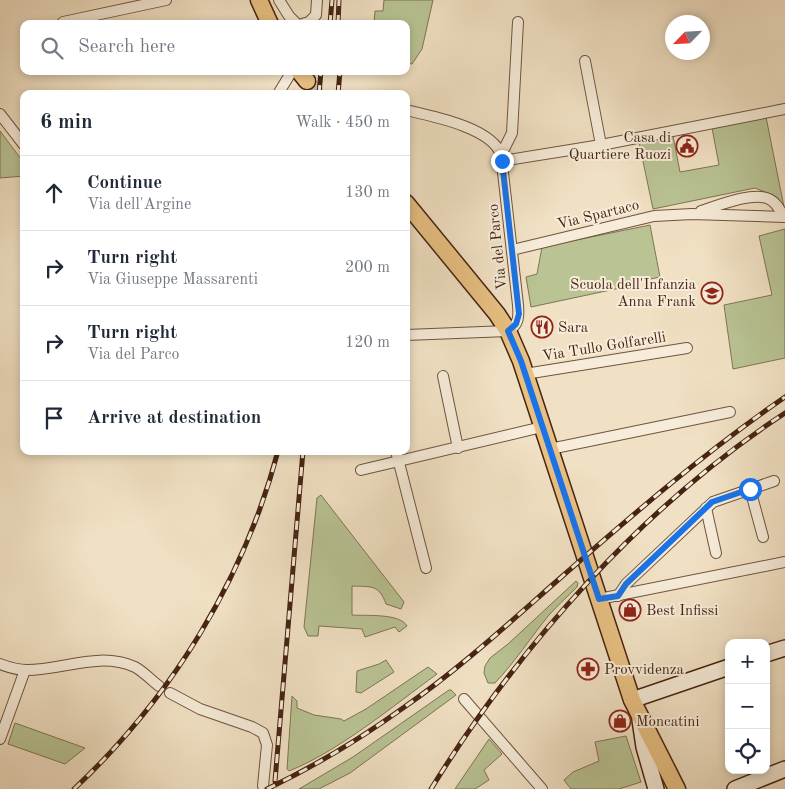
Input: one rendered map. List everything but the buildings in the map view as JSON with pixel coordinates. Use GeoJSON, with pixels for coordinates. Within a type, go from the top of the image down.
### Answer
{"type":"FeatureCollection","features":[{"type":"Feature","properties":{"kind":"main road"},"geometry":{"type":"LineString","coordinates":[[259,0],[268,20]]}},
{"type":"Feature","properties":{"kind":"main road"},"geometry":{"type":"LineString","coordinates":[[410,208],[497,314],[508,331],[525,374],[632,700],[677,789]]}},
{"type":"Feature","properties":{"kind":"main road"},"geometry":{"type":"LineString","coordinates":[[770,653],[785,648]]}},
{"type":"Feature","properties":{"kind":"main road"},"geometry":{"type":"LineString","coordinates":[[632,700],[725,668]]}},
{"type":"Feature","properties":{"kind":"main road"},"geometry":{"type":"LineString","coordinates":[[640,718],[644,747],[656,789]]}},
{"type":"Feature","properties":{"kind":"main road"},"geometry":{"type":"LineString","coordinates":[[735,789],[785,769]]}},
{"type":"Feature","properties":{"kind":"street"},"geometry":{"type":"LineString","coordinates":[[72,20],[166,0]]}},
{"type":"Feature","properties":{"kind":"street"},"geometry":{"type":"LineString","coordinates":[[279,0],[293,20]]}},
{"type":"Feature","properties":{"kind":"street"},"geometry":{"type":"LineString","coordinates":[[311,20],[316,15],[317,0]]}},
{"type":"Feature","properties":{"kind":"street"},"geometry":{"type":"LineString","coordinates":[[502,158],[512,134],[518,22]]}},
{"type":"Feature","properties":{"kind":"street"},"geometry":{"type":"LineString","coordinates":[[584,61],[601,145]]}},
{"type":"Feature","properties":{"kind":"street"},"geometry":{"type":"LineString","coordinates":[[280,90],[290,75]]}},
{"type":"Feature","properties":{"kind":"street"},"geometry":{"type":"LineString","coordinates":[[502,158],[601,145],[785,109]]}},
{"type":"Feature","properties":{"kind":"street"},"geometry":{"type":"LineString","coordinates":[[410,111],[480,132],[495,143],[502,158]]}},
{"type":"Feature","properties":{"kind":"street"},"geometry":{"type":"LineString","coordinates":[[0,114],[20,140]]}},
{"type":"Feature","properties":{"kind":"street","name":"Via del Parco"},"geometry":{"type":"LineString","coordinates":[[502,158],[519,314],[516,324],[508,331]]}},
{"type":"Feature","properties":{"kind":"street","name":"Via Spartaco"},"geometry":{"type":"LineString","coordinates":[[692,214],[737,200],[760,197],[771,200],[784,217]]}},
{"type":"Feature","properties":{"kind":"street","name":"Via Spartaco"},"geometry":{"type":"LineString","coordinates":[[512,250],[654,216],[692,214],[784,217]]}},
{"type":"Feature","properties":{"kind":"street"},"geometry":{"type":"LineString","coordinates":[[410,335],[508,331]]}},
{"type":"Feature","properties":{"kind":"street","name":"Via Tullo Golfarelli"},"geometry":{"type":"LineString","coordinates":[[525,374],[687,348]]}},
{"type":"Feature","properties":{"kind":"street"},"geometry":{"type":"LineString","coordinates":[[443,376],[458,448]]}},
{"type":"Feature","properties":{"kind":"street"},"geometry":{"type":"LineString","coordinates":[[550,449],[730,412]]}},
{"type":"Feature","properties":{"kind":"street"},"geometry":{"type":"LineString","coordinates":[[410,454],[458,448],[542,427]]}},
{"type":"Feature","properties":{"kind":"street"},"geometry":{"type":"LineString","coordinates":[[361,470],[397,456],[426,568]]}},
{"type":"Feature","properties":{"kind":"street"},"geometry":{"type":"LineString","coordinates":[[618,596],[626,584],[712,502],[774,481]]}},
{"type":"Feature","properties":{"kind":"street"},"geometry":{"type":"LineString","coordinates":[[750,489],[763,537]]}},
{"type":"Feature","properties":{"kind":"street"},"geometry":{"type":"LineString","coordinates":[[706,508],[716,553]]}},
{"type":"Feature","properties":{"kind":"street"},"geometry":{"type":"LineString","coordinates":[[599,599],[785,562]]}},
{"type":"Feature","properties":{"kind":"street"},"geometry":{"type":"LineString","coordinates":[[0,664],[25,670],[93,661],[110,661],[134,667],[144,672],[159,686]]}},
{"type":"Feature","properties":{"kind":"street"},"geometry":{"type":"LineString","coordinates":[[0,739],[25,670]]}},
{"type":"Feature","properties":{"kind":"street"},"geometry":{"type":"LineString","coordinates":[[170,693],[200,709],[252,727],[263,733],[266,745],[263,786]]}},
{"type":"Feature","properties":{"kind":"street"},"geometry":{"type":"LineString","coordinates":[[464,699],[542,789]]}},
{"type":"Feature","properties":{"kind":"green space"},"geometry":{"type":"Polygon","coordinates":[[[384,0],[433,0],[422,49],[412,64],[410,64],[410,20],[374,20],[375,11],[383,11],[384,0]]]}},
{"type":"Feature","properties":{"kind":"green space"},"geometry":{"type":"Polygon","coordinates":[[[766,117],[784,207],[773,195],[755,188],[653,209],[639,142],[673,136],[680,172],[719,165],[712,128],[766,117]]]}},
{"type":"Feature","properties":{"kind":"green space"},"geometry":{"type":"Polygon","coordinates":[[[0,131],[20,158],[20,176],[0,178],[0,131]]]}},
{"type":"Feature","properties":{"kind":"green space"},"geometry":{"type":"Polygon","coordinates":[[[650,225],[660,277],[620,285],[620,288],[531,307],[526,277],[537,274],[542,247],[650,225]]]}},
{"type":"Feature","properties":{"kind":"green space"},"geometry":{"type":"Polygon","coordinates":[[[785,229],[785,358],[733,369],[724,305],[772,295],[759,236],[785,229]]]}},
{"type":"Feature","properties":{"kind":"green space"},"geometry":{"type":"Polygon","coordinates":[[[321,495],[404,602],[401,609],[386,604],[380,593],[374,588],[352,586],[352,615],[382,616],[397,619],[407,626],[399,632],[395,627],[365,637],[362,629],[319,626],[318,636],[308,636],[304,627],[317,498],[321,495]]]}},
{"type":"Feature","properties":{"kind":"green space"},"geometry":{"type":"Polygon","coordinates":[[[576,581],[578,583],[577,587],[549,615],[502,675],[495,683],[488,683],[484,673],[485,666],[490,658],[508,644],[576,581]]]}},
{"type":"Feature","properties":{"kind":"green space"},"geometry":{"type":"Polygon","coordinates":[[[386,660],[394,672],[361,693],[356,692],[357,671],[386,660]]]}},
{"type":"Feature","properties":{"kind":"green space"},"geometry":{"type":"Polygon","coordinates":[[[428,667],[437,674],[384,713],[327,752],[289,771],[287,769],[292,696],[297,701],[297,708],[314,715],[344,721],[366,709],[428,667]]]}},
{"type":"Feature","properties":{"kind":"green space"},"geometry":{"type":"Polygon","coordinates":[[[449,690],[456,695],[350,773],[319,789],[299,789],[353,757],[449,690]]]}},
{"type":"Feature","properties":{"kind":"green space"},"geometry":{"type":"Polygon","coordinates":[[[15,723],[85,748],[65,764],[8,744],[15,723]]]}},
{"type":"Feature","properties":{"kind":"green space"},"geometry":{"type":"Polygon","coordinates":[[[626,736],[641,782],[619,789],[571,789],[564,780],[573,772],[599,761],[595,742],[626,736]]]}},
{"type":"Feature","properties":{"kind":"green space"},"geometry":{"type":"Polygon","coordinates":[[[489,739],[502,754],[484,770],[489,780],[475,789],[455,789],[489,739]]]}},
{"type":"Feature","properties":{"kind":"tunnel"},"geometry":{"type":"LineString","coordinates":[[307,81],[314,90]]}},
{"type":"Feature","properties":{"kind":"railway"},"geometry":{"type":"LineString","coordinates":[[330,20],[332,0]]}},
{"type":"Feature","properties":{"kind":"railway"},"geometry":{"type":"LineString","coordinates":[[338,20],[339,0]]}},
{"type":"Feature","properties":{"kind":"railway"},"geometry":{"type":"LineString","coordinates":[[319,90],[321,75]]}},
{"type":"Feature","properties":{"kind":"railway"},"geometry":{"type":"LineString","coordinates":[[338,90],[340,75]]}},
{"type":"Feature","properties":{"kind":"railway"},"geometry":{"type":"LineString","coordinates":[[267,789],[370,731],[443,678],[669,485],[785,397]]}},
{"type":"Feature","properties":{"kind":"railway"},"geometry":{"type":"LineString","coordinates":[[431,789],[466,735],[504,683],[545,631],[588,582],[634,535],[682,491],[733,450],[785,413]]}},
{"type":"Feature","properties":{"kind":"railway"},"geometry":{"type":"LineString","coordinates":[[74,789],[109,754],[142,716],[200,634],[224,591],[245,545],[263,499],[277,455]]}},
{"type":"Feature","properties":{"kind":"railway"},"geometry":{"type":"LineString","coordinates":[[275,781],[303,455]]}},
{"type":"Feature","properties":{"kind":"place","name":"Casa di Quartiere Ruozi"},"geometry":{"type":"Point","coordinates":[687,146]}},
{"type":"Feature","properties":{"kind":"place","name":"Scuola dell'Infanzia Anna Frank"},"geometry":{"type":"Point","coordinates":[712,293]}},
{"type":"Feature","properties":{"kind":"place","name":"Sara"},"geometry":{"type":"Point","coordinates":[542,327]}},
{"type":"Feature","properties":{"kind":"place","name":"Best Infissi"},"geometry":{"type":"Point","coordinates":[630,610]}},
{"type":"Feature","properties":{"kind":"place","name":"Provvidenza"},"geometry":{"type":"Point","coordinates":[588,669]}},
{"type":"Feature","properties":{"kind":"place","name":"Moncatini"},"geometry":{"type":"Point","coordinates":[620,721]}},
{"type":"Feature","properties":{"kind":"route"},"geometry":{"type":"LineString","coordinates":[[502,161],[519,314],[516,324],[508,331],[521,361],[599,599],[618,596],[626,584],[712,502],[750,489]]}}]}
